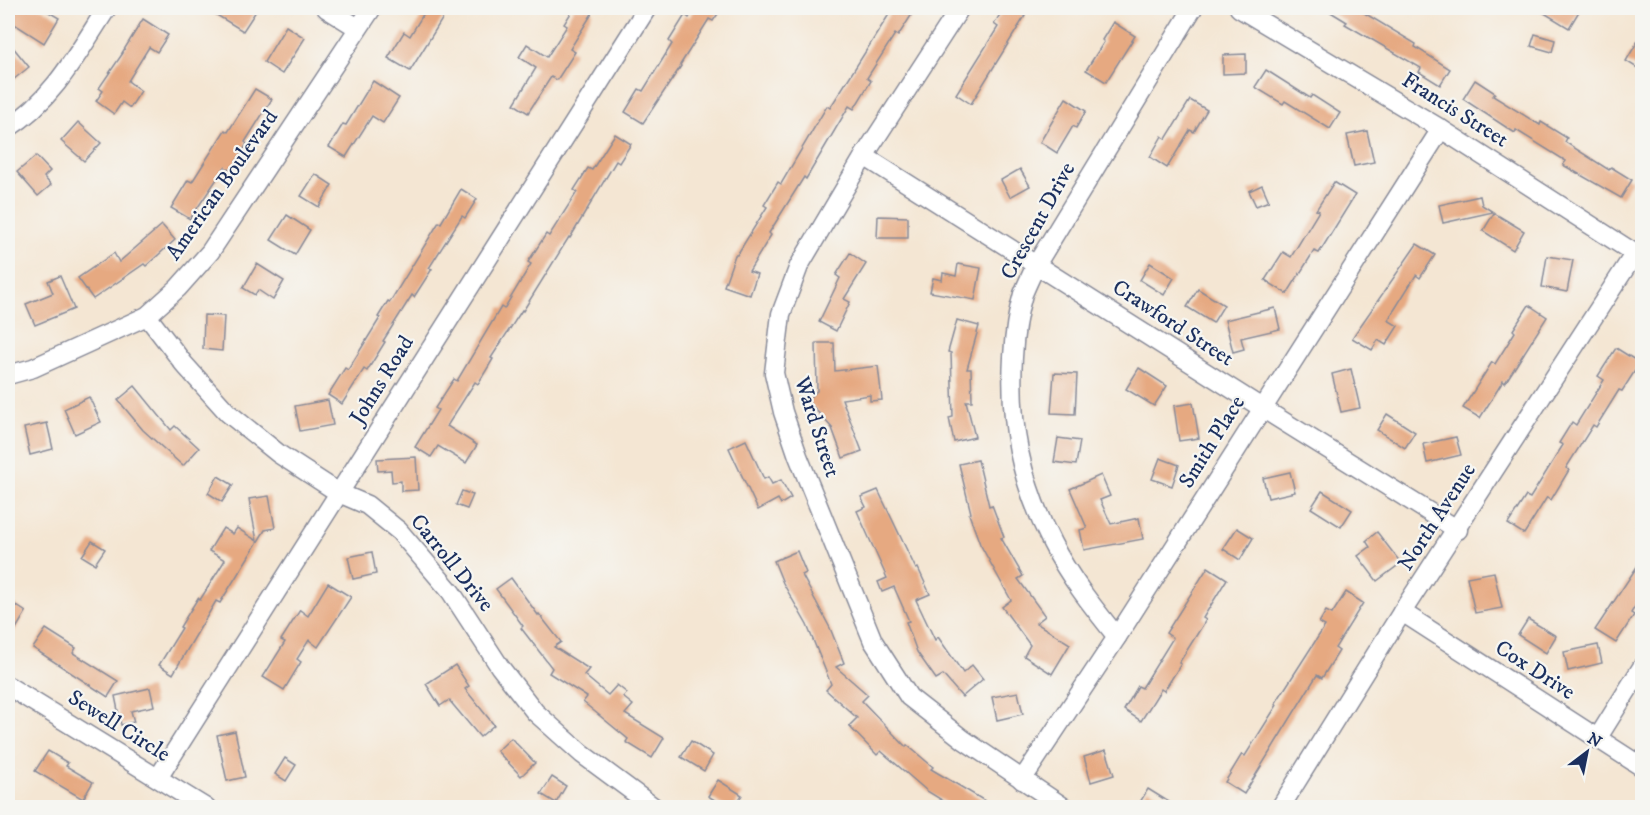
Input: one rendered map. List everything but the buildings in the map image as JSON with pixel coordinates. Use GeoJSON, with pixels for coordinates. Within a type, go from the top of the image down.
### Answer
{"type":"FeatureCollection","features":[{"type":"Feature","properties":{"kind":"street"},"geometry":{"type":"LineString","coordinates":[[8,128],[37,106],[65,72],[107,8]]}},
{"type":"Feature","properties":{"kind":"street"},"geometry":{"type":"LineString","coordinates":[[326,8],[358,28]]}},
{"type":"Feature","properties":{"kind":"street","name":"American Boulevard"},"geometry":{"type":"LineString","coordinates":[[8,375],[33,368],[147,316],[178,288],[210,252],[372,8]]}},
{"type":"Feature","properties":{"kind":"street","name":"Johns Road"},"geometry":{"type":"LineString","coordinates":[[158,778],[647,8]]}},
{"type":"Feature","properties":{"kind":"street","name":"Ward Street"},"geometry":{"type":"LineString","coordinates":[[960,8],[864,156],[799,266],[781,314],[774,373],[783,412],[798,456],[873,641],[889,668],[909,697],[956,735],[1065,807]]}},
{"type":"Feature","properties":{"kind":"street","name":"Crescent Drive"},"geometry":{"type":"LineString","coordinates":[[1117,637],[1086,597],[1052,544],[1030,494],[1016,444],[1011,393],[1014,337],[1023,295],[1036,265],[1193,8]]}},
{"type":"Feature","properties":{"kind":"street","name":"Francis Street"},"geometry":{"type":"LineString","coordinates":[[1239,8],[1441,129],[1639,256]]}},
{"type":"Feature","properties":{"kind":"street","name":"Smith Place"},"geometry":{"type":"LineString","coordinates":[[1022,780],[1117,637],[1441,129]]}},
{"type":"Feature","properties":{"kind":"street","name":"Crawford Street"},"geometry":{"type":"LineString","coordinates":[[864,156],[1458,530]]}},
{"type":"Feature","properties":{"kind":"street","name":"North Avenue"},"geometry":{"type":"LineString","coordinates":[[1280,807],[1402,612],[1639,256]]}},
{"type":"Feature","properties":{"kind":"street","name":"Carroll Drive"},"geometry":{"type":"LineString","coordinates":[[147,316],[184,364],[228,413],[279,454],[339,493],[367,505],[399,531],[451,592],[500,667],[535,712],[582,754],[655,807]]}},
{"type":"Feature","properties":{"kind":"street","name":"Cox Drive"},"geometry":{"type":"LineString","coordinates":[[1402,612],[1642,767]]}},
{"type":"Feature","properties":{"kind":"street"},"geometry":{"type":"LineString","coordinates":[[1597,739],[1642,667]]}},
{"type":"Feature","properties":{"kind":"street","name":"Sewell Circle"},"geometry":{"type":"LineString","coordinates":[[8,686],[206,807]]}}]}
